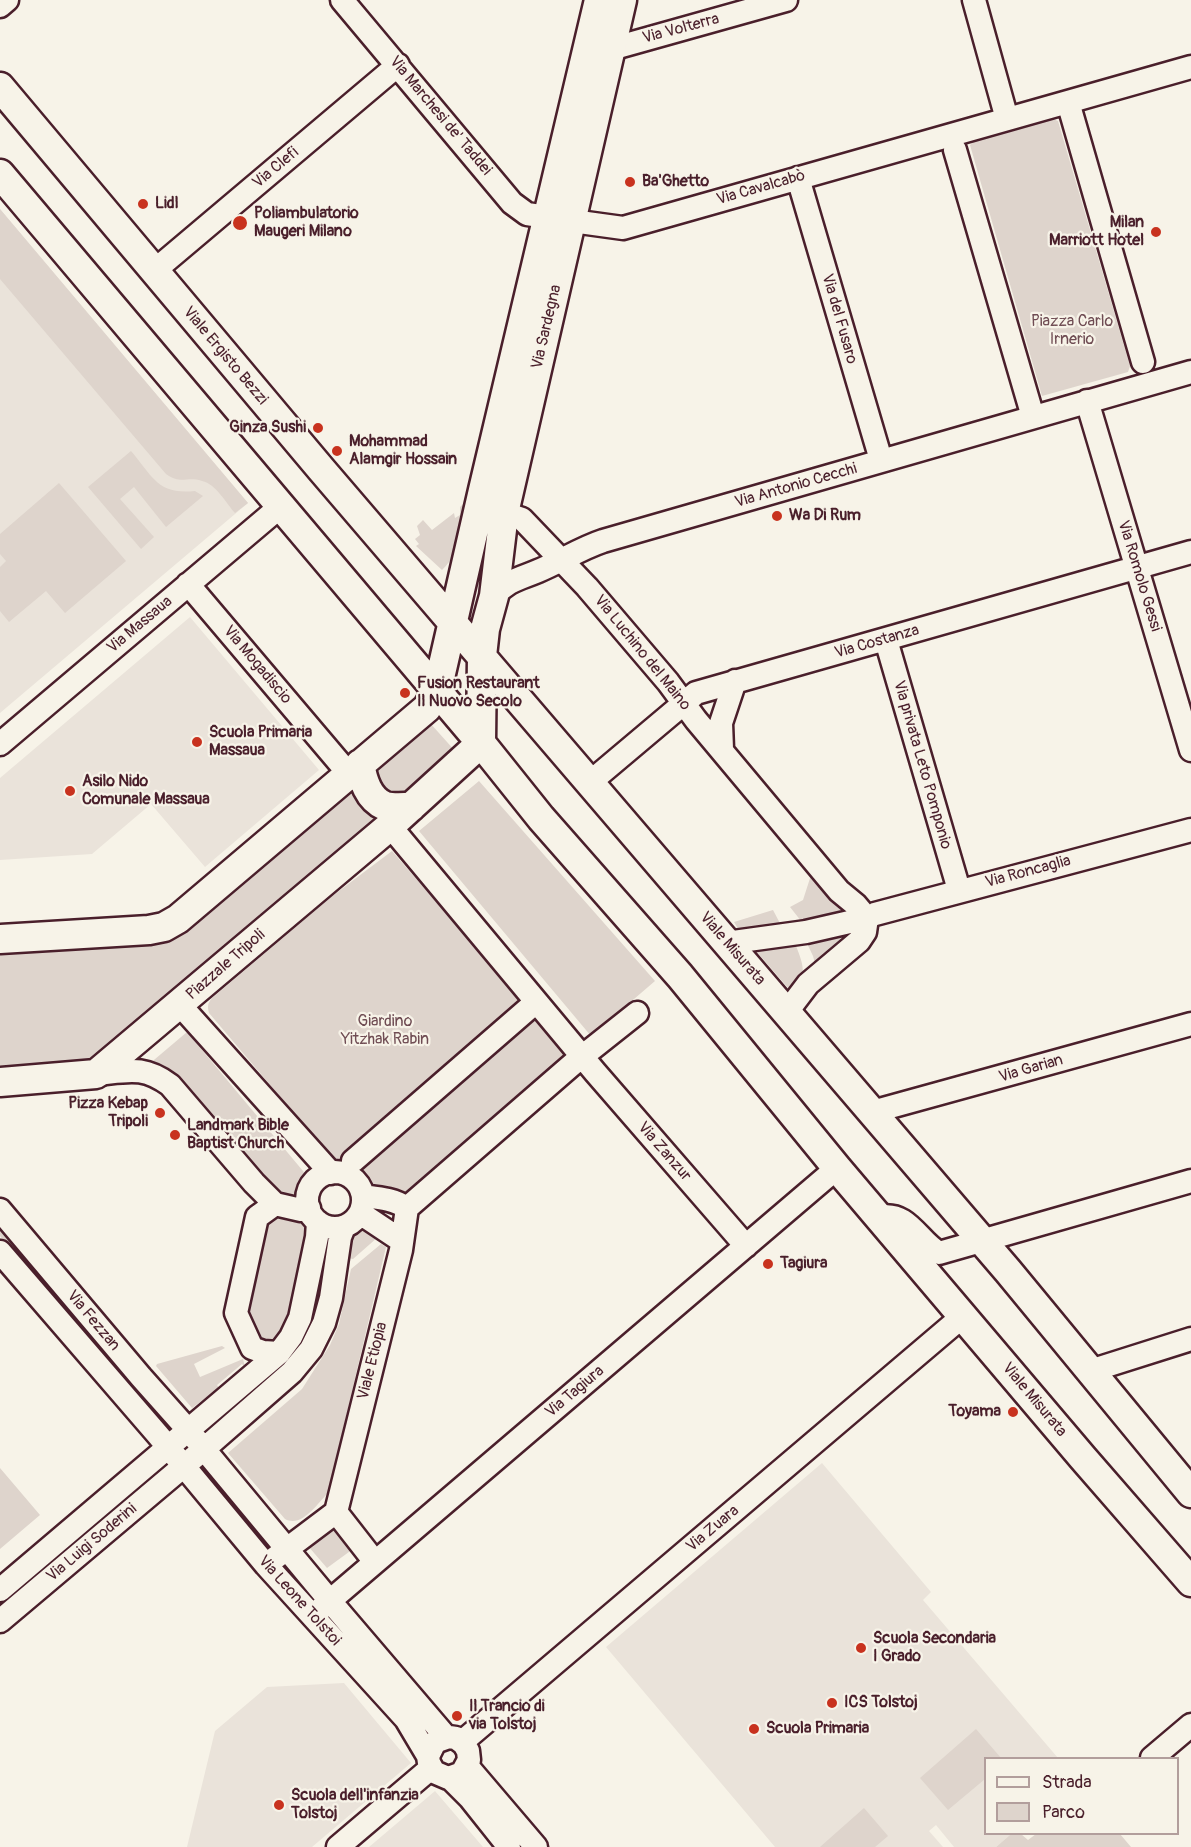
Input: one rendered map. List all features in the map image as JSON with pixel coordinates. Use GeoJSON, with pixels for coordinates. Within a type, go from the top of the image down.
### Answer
{"type":"FeatureCollection","features":[{"type":"Feature","properties":{"kind":"main road","name":"Via Sardegna"},"geometry":{"type":"LineString","coordinates":[[599,0],[600,49]]}},
{"type":"Feature","properties":{"kind":"main road","name":"Via Sardegna"},"geometry":{"type":"LineString","coordinates":[[453,622],[467,559],[492,510],[600,49],[622,0]]}},
{"type":"Feature","properties":{"kind":"main road","name":"Viale Ergisto Bezzi"},"geometry":{"type":"LineString","coordinates":[[0,87],[453,622]]}},
{"type":"Feature","properties":{"kind":"main road"},"geometry":{"type":"LineString","coordinates":[[0,174],[481,743]]}},
{"type":"Feature","properties":{"kind":"main road","name":"Via Sardegna"},"geometry":{"type":"LineString","coordinates":[[482,656],[485,629],[494,596],[492,510]]}},
{"type":"Feature","properties":{"kind":"main road"},"geometry":{"type":"LineString","coordinates":[[424,588],[441,580],[467,559]]}},
{"type":"Feature","properties":{"kind":"main road"},"geometry":{"type":"LineString","coordinates":[[0,939],[149,930],[164,927],[178,919],[427,708],[437,692],[453,622]]}},
{"type":"Feature","properties":{"kind":"main road"},"geometry":{"type":"LineString","coordinates":[[453,622],[482,656],[481,743]]}},
{"type":"Feature","properties":{"kind":"main road","name":"Viale Misurata"},"geometry":{"type":"LineString","coordinates":[[482,656],[982,1241],[1191,1492]]}},
{"type":"Feature","properties":{"kind":"main road","name":"Viale Misurata"},"geometry":{"type":"LineString","coordinates":[[481,743],[541,818],[680,976],[837,1168],[1191,1582]]}},
{"type":"Feature","properties":{"kind":"main road","name":"Piazzale Tripoli"},"geometry":{"type":"LineString","coordinates":[[180,1005],[411,807],[481,743]]}},
{"type":"Feature","properties":{"kind":"main road"},"geometry":{"type":"LineString","coordinates":[[355,769],[371,795],[386,806],[411,807]]}},
{"type":"Feature","properties":{"kind":"main road"},"geometry":{"type":"LineString","coordinates":[[0,1082],[96,1074],[180,1005]]}},
{"type":"Feature","properties":{"kind":"street"},"geometry":{"type":"LineString","coordinates":[[0,6],[7,0]]}},
{"type":"Feature","properties":{"kind":"street","name":"Via Marchesi de' Taddei"},"geometry":{"type":"LineString","coordinates":[[342,0],[518,209],[527,214],[559,219]]}},
{"type":"Feature","properties":{"kind":"street","name":"Via Volterra"},"geometry":{"type":"LineString","coordinates":[[600,49],[786,0]]}},
{"type":"Feature","properties":{"kind":"street"},"geometry":{"type":"LineString","coordinates":[[974,0],[1008,119]]}},
{"type":"Feature","properties":{"kind":"street","name":"Via Clefi"},"geometry":{"type":"LineString","coordinates":[[154,271],[398,65]]}},
{"type":"Feature","properties":{"kind":"street"},"geometry":{"type":"LineString","coordinates":[[1191,67],[1008,119],[952,142],[1034,417],[1191,372]]}},
{"type":"Feature","properties":{"kind":"street"},"geometry":{"type":"LineString","coordinates":[[1068,102],[1143,362]]}},
{"type":"Feature","properties":{"kind":"street","name":"Via Cavalcabò"},"geometry":{"type":"LineString","coordinates":[[559,219],[619,229],[798,178],[952,142]]}},
{"type":"Feature","properties":{"kind":"street","name":"Via del Fusaro"},"geometry":{"type":"LineString","coordinates":[[798,178],[880,460]]}},
{"type":"Feature","properties":{"kind":"street","name":"Via Romolo Gessi"},"geometry":{"type":"LineString","coordinates":[[1086,401],[1191,750]]}},
{"type":"Feature","properties":{"kind":"street","name":"Via Antonio Cecchi"},"geometry":{"type":"LineString","coordinates":[[494,596],[514,579],[539,571],[579,549],[603,541],[1034,417]]}},
{"type":"Feature","properties":{"kind":"street","name":"Via Massaua"},"geometry":{"type":"LineString","coordinates":[[0,744],[281,506]]}},
{"type":"Feature","properties":{"kind":"street"},"geometry":{"type":"LineString","coordinates":[[492,510],[522,519],[560,559]]}},
{"type":"Feature","properties":{"kind":"street","name":"Via Costanza"},"geometry":{"type":"LineString","coordinates":[[588,781],[601,773],[696,693],[1191,552]]}},
{"type":"Feature","properties":{"kind":"street","name":"Via Luchino del Maino"},"geometry":{"type":"LineString","coordinates":[[560,559],[587,587],[668,682],[683,704],[839,891],[867,918]]}},
{"type":"Feature","properties":{"kind":"street","name":"Via Mogadiscio"},"geometry":{"type":"LineString","coordinates":[[188,584],[355,769]]}},
{"type":"Feature","properties":{"kind":"street","name":"Via privata Leto Pomponio"},"geometry":{"type":"LineString","coordinates":[[886,640],[959,890]]}},
{"type":"Feature","properties":{"kind":"street"},"geometry":{"type":"LineString","coordinates":[[722,749],[721,723],[735,681]]}},
{"type":"Feature","properties":{"kind":"street"},"geometry":{"type":"LineString","coordinates":[[390,825],[582,1056]]}},
{"type":"Feature","properties":{"kind":"street","name":"Via Roncaglia"},"geometry":{"type":"LineString","coordinates":[[726,943],[806,932],[867,918],[959,890],[1191,830]]}},
{"type":"Feature","properties":{"kind":"street"},"geometry":{"type":"LineString","coordinates":[[786,1013],[808,984],[859,941],[865,932],[867,918]]}},
{"type":"Feature","properties":{"kind":"street"},"geometry":{"type":"LineString","coordinates":[[353,1161],[536,1002]]}},
{"type":"Feature","properties":{"kind":"street","name":"Piazzale Tripoli"},"geometry":{"type":"LineString","coordinates":[[180,1005],[331,1173],[342,1173],[352,1178],[359,1186],[356,1212]]}},
{"type":"Feature","properties":{"kind":"street"},"geometry":{"type":"LineString","coordinates":[[407,1208],[582,1056],[637,1012]]}},
{"type":"Feature","properties":{"kind":"street","name":"Via Garian"},"geometry":{"type":"LineString","coordinates":[[872,1112],[1191,1024]]}},
{"type":"Feature","properties":{"kind":"street","name":"Via Zanzur"},"geometry":{"type":"LineString","coordinates":[[582,1056],[746,1246]]}},
{"type":"Feature","properties":{"kind":"street"},"geometry":{"type":"LineString","coordinates":[[96,1074],[144,1070],[162,1078],[275,1204],[257,1217],[236,1313],[252,1348],[263,1352],[279,1353]]}},
{"type":"Feature","properties":{"kind":"street","name":"Via Tagiura"},"geometry":{"type":"LineString","coordinates":[[313,1616],[837,1168]]}},
{"type":"Feature","properties":{"kind":"street"},"geometry":{"type":"LineString","coordinates":[[168,1448],[279,1353],[291,1338],[300,1318],[317,1238],[308,1194],[312,1185],[319,1178],[331,1173]]}},
{"type":"Feature","properties":{"kind":"street"},"geometry":{"type":"LineString","coordinates":[[880,1217],[890,1215],[896,1217],[909,1225],[932,1249],[939,1253],[1191,1181]]}},
{"type":"Feature","properties":{"kind":"street","name":"Piazzale Tripoli"},"geometry":{"type":"LineString","coordinates":[[275,1204],[301,1210],[334,1228],[356,1212],[388,1199],[407,1208]]}},
{"type":"Feature","properties":{"kind":"street","name":"Viale Etiopia"},"geometry":{"type":"LineString","coordinates":[[336,1512],[402,1241],[407,1208]]}},
{"type":"Feature","properties":{"kind":"street","name":"Via Fezzan"},"geometry":{"type":"LineString","coordinates":[[0,1210],[189,1431]]}},
{"type":"Feature","properties":{"kind":"street"},"geometry":{"type":"LineString","coordinates":[[183,1466],[292,1372],[310,1349],[324,1323],[331,1298],[340,1237],[356,1212]]}},
{"type":"Feature","properties":{"kind":"street","name":"Piazzale Tripoli"},"geometry":{"type":"LineString","coordinates":[[356,1212],[402,1241]]}},
{"type":"Feature","properties":{"kind":"street","name":"Via Fezzan"},"geometry":{"type":"LineString","coordinates":[[0,1252],[168,1448]]}},
{"type":"Feature","properties":{"kind":"street","name":"Via Zuara"},"geometry":{"type":"LineString","coordinates":[[454,1740],[963,1316]]}},
{"type":"Feature","properties":{"kind":"street"},"geometry":{"type":"LineString","coordinates":[[1090,1371],[1191,1339]]}},
{"type":"Feature","properties":{"kind":"street","name":"Via Leone Tolstoi"},"geometry":{"type":"LineString","coordinates":[[189,1431],[330,1601],[469,1755],[444,1767]]}},
{"type":"Feature","properties":{"kind":"street","name":"Via Leone Tolstoi"},"geometry":{"type":"LineString","coordinates":[[168,1448],[266,1565],[406,1719],[509,1847]]}},
{"type":"Feature","properties":{"kind":"street","name":"Via Luigi Soderini"},"geometry":{"type":"LineString","coordinates":[[0,1590],[168,1448]]}},
{"type":"Feature","properties":{"kind":"street","name":"Via Luigi Soderini"},"geometry":{"type":"LineString","coordinates":[[0,1621],[183,1466]]}},
{"type":"Feature","properties":{"kind":"street"},"geometry":{"type":"LineString","coordinates":[[266,1565],[336,1512],[375,1563]]}},
{"type":"Feature","properties":{"kind":"street"},"geometry":{"type":"LineString","coordinates":[[1153,1757],[1191,1725]]}},
{"type":"Feature","properties":{"kind":"street"},"geometry":{"type":"LineString","coordinates":[[338,1847],[444,1767],[433,1744],[454,1740]]}},
{"type":"Feature","properties":{"kind":"street","name":"Via Leone Tolstoi"},"geometry":{"type":"LineString","coordinates":[[444,1767],[536,1847]]}},
{"type":"Feature","properties":{"kind":"shaded area"},"geometry":{"type":"Polygon","coordinates":[[[0,209],[248,503],[0,713],[0,209]]]}},
{"type":"Feature","properties":{"kind":"shaded area","name":"Scuola Primaria Massaua"},"geometry":{"type":"Polygon","coordinates":[[[190,617],[319,770],[205,867],[151,804],[92,854],[0,860],[0,778],[190,617]]]}},
{"type":"Feature","properties":{"kind":"shaded area","name":"ICS Tolstoj"},"geometry":{"type":"Polygon","coordinates":[[[822,1463],[931,1592],[923,1600],[1057,1757],[984,1757],[984,1835],[1010,1835],[996,1847],[954,1847],[936,1825],[929,1831],[943,1847],[775,1847],[606,1647],[822,1463]]]}},
{"type":"Feature","properties":{"kind":"shaded area","name":"Scuola dell'infanzia Tolstoj"},"geometry":{"type":"Polygon","coordinates":[[[344,1683],[411,1763],[312,1847],[187,1847],[215,1731],[267,1687],[344,1683]]]}},
{"type":"Feature","properties":{"kind":"shaded area"},"geometry":{"type":"Polygon","coordinates":[[[435,1791],[483,1847],[369,1847],[435,1791]]]}},
{"type":"Feature","properties":{"kind":"green space","name":"Piazza Carlo Irnerio"},"geometry":{"type":"Polygon","coordinates":[[[1053,119],[1058,121],[1130,366],[1128,372],[1042,396],[970,145],[973,142],[1053,119]]]}},
{"type":"Feature","properties":{"kind":"green space"},"geometry":{"type":"Polygon","coordinates":[[[0,209],[248,503],[235,513],[216,490],[207,483],[197,480],[180,480],[166,474],[0,279],[0,209]]]}},
{"type":"Feature","properties":{"kind":"green space"},"geometry":{"type":"Polygon","coordinates":[[[131,451],[151,476],[164,487],[172,490],[195,491],[203,496],[166,527],[134,487],[120,499],[154,537],[141,549],[88,487],[131,451]]]}},
{"type":"Feature","properties":{"kind":"green space"},"geometry":{"type":"Polygon","coordinates":[[[59,483],[126,561],[65,613],[46,591],[9,622],[0,611],[0,567],[6,561],[0,554],[0,534],[59,483]]]}},
{"type":"Feature","properties":{"kind":"green space"},"geometry":{"type":"Polygon","coordinates":[[[475,493],[460,544],[442,570],[416,546],[419,544],[415,539],[420,535],[417,526],[423,520],[432,530],[454,513],[455,518],[460,515],[460,507],[475,493]]]}},
{"type":"Feature","properties":{"kind":"green space"},"geometry":{"type":"Polygon","coordinates":[[[430,723],[456,752],[398,801],[370,776],[430,723]]]}},
{"type":"Feature","properties":{"kind":"green space"},"geometry":{"type":"Polygon","coordinates":[[[479,781],[655,981],[591,1036],[419,831],[479,781]]]}},
{"type":"Feature","properties":{"kind":"green space"},"geometry":{"type":"Polygon","coordinates":[[[355,785],[388,816],[85,1067],[0,1075],[0,948],[171,937],[355,785]]]}},
{"type":"Feature","properties":{"kind":"green space","name":"Giardino Yitzhak Rabin"},"geometry":{"type":"Polygon","coordinates":[[[392,851],[569,1055],[409,1193],[402,1195],[372,1192],[353,1172],[331,1164],[315,1147],[316,1139],[209,1013],[208,1008],[212,998],[331,897],[392,851]]]}},
{"type":"Feature","properties":{"kind":"green space"},"geometry":{"type":"Polygon","coordinates":[[[812,872],[854,914],[805,926],[790,907],[803,900],[812,872]]]}},
{"type":"Feature","properties":{"kind":"green space"},"geometry":{"type":"Polygon","coordinates":[[[773,910],[783,929],[740,932],[734,922],[773,910]]]}},
{"type":"Feature","properties":{"kind":"green space"},"geometry":{"type":"Polygon","coordinates":[[[859,926],[816,967],[804,937],[859,926]]]}},
{"type":"Feature","properties":{"kind":"green space"},"geometry":{"type":"Polygon","coordinates":[[[794,941],[803,969],[795,996],[750,944],[794,941]]]}},
{"type":"Feature","properties":{"kind":"green space"},"geometry":{"type":"Polygon","coordinates":[[[187,1032],[308,1177],[301,1188],[299,1199],[278,1198],[170,1069],[161,1065],[148,1065],[187,1032]]]}},
{"type":"Feature","properties":{"kind":"green space"},"geometry":{"type":"Polygon","coordinates":[[[270,1214],[298,1217],[308,1226],[295,1314],[269,1349],[245,1325],[260,1238],[270,1214]]]}},
{"type":"Feature","properties":{"kind":"green space"},"geometry":{"type":"Polygon","coordinates":[[[0,1225],[157,1410],[151,1415],[0,1236],[0,1225]]]}},
{"type":"Feature","properties":{"kind":"green space"},"geometry":{"type":"Polygon","coordinates":[[[366,1228],[378,1237],[353,1259],[341,1257],[349,1235],[366,1228]]]}},
{"type":"Feature","properties":{"kind":"green space"},"geometry":{"type":"Polygon","coordinates":[[[381,1244],[386,1247],[328,1493],[303,1518],[291,1521],[285,1519],[228,1453],[302,1389],[330,1345],[339,1324],[351,1269],[381,1244]]]}},
{"type":"Feature","properties":{"kind":"green space"},"geometry":{"type":"Polygon","coordinates":[[[222,1346],[225,1348],[194,1364],[200,1377],[243,1359],[245,1367],[242,1364],[217,1385],[219,1388],[192,1408],[156,1366],[157,1364],[222,1346]]]}},
{"type":"Feature","properties":{"kind":"green space"},"geometry":{"type":"Polygon","coordinates":[[[0,1468],[40,1515],[0,1549],[0,1468]]]}},
{"type":"Feature","properties":{"kind":"green space"},"geometry":{"type":"Polygon","coordinates":[[[331,1530],[338,1532],[353,1549],[327,1568],[308,1546],[331,1530]]]}},
{"type":"Feature","properties":{"kind":"green space"},"geometry":{"type":"Polygon","coordinates":[[[976,1729],[1000,1757],[984,1757],[984,1780],[948,1810],[920,1778],[976,1729]]]}},
{"type":"Feature","properties":{"kind":"green space"},"geometry":{"type":"Polygon","coordinates":[[[864,1808],[888,1836],[875,1847],[820,1847],[864,1808]]]}},
{"type":"Feature","properties":{"kind":"green space"},"geometry":{"type":"Polygon","coordinates":[[[1010,1835],[1022,1835],[1028,1840],[1035,1835],[1121,1835],[1131,1847],[996,1847],[1010,1835]]]}},
{"type":"Feature","properties":{"kind":"place","name":"Ba'Ghetto"},"geometry":{"type":"Point","coordinates":[630,182]}},
{"type":"Feature","properties":{"kind":"place","name":"Lidl"},"geometry":{"type":"Point","coordinates":[143,204]}},
{"type":"Feature","properties":{"kind":"place","name":"Poliambulatorio Maugeri Milano"},"geometry":{"type":"Point","coordinates":[240,223]}},
{"type":"Feature","properties":{"kind":"place","name":"Milan Marriott Hotel"},"geometry":{"type":"Point","coordinates":[1156,232]}},
{"type":"Feature","properties":{"kind":"place","name":"Ginza Sushi"},"geometry":{"type":"Point","coordinates":[318,428]}},
{"type":"Feature","properties":{"kind":"place","name":"Mohammad Alamgir Hossain"},"geometry":{"type":"Point","coordinates":[337,451]}},
{"type":"Feature","properties":{"kind":"place","name":"Wa Di Rum"},"geometry":{"type":"Point","coordinates":[777,516]}},
{"type":"Feature","properties":{"kind":"place","name":"Fusion Restaurant Il Nuovo Secolo"},"geometry":{"type":"Point","coordinates":[405,693]}},
{"type":"Feature","properties":{"kind":"place","name":"Scuola Primaria Massaua"},"geometry":{"type":"Point","coordinates":[197,742]}},
{"type":"Feature","properties":{"kind":"place","name":"Asilo Nido Comunale Massaua"},"geometry":{"type":"Point","coordinates":[70,791]}},
{"type":"Feature","properties":{"kind":"place","name":"Pizza Kebap Tripoli"},"geometry":{"type":"Point","coordinates":[160,1113]}},
{"type":"Feature","properties":{"kind":"place","name":"Landmark Bible Baptist Church"},"geometry":{"type":"Point","coordinates":[175,1135]}},
{"type":"Feature","properties":{"kind":"place","name":"Tagiura"},"geometry":{"type":"Point","coordinates":[768,1264]}},
{"type":"Feature","properties":{"kind":"place","name":"Toyama"},"geometry":{"type":"Point","coordinates":[1013,1412]}},
{"type":"Feature","properties":{"kind":"place","name":"Scuola Secondaria I Grado"},"geometry":{"type":"Point","coordinates":[861,1648]}},
{"type":"Feature","properties":{"kind":"place","name":"ICS Tolstoj"},"geometry":{"type":"Point","coordinates":[832,1703]}},
{"type":"Feature","properties":{"kind":"place","name":"Il Trancio di via Tolstoj"},"geometry":{"type":"Point","coordinates":[457,1716]}},
{"type":"Feature","properties":{"kind":"place","name":"Scuola Primaria"},"geometry":{"type":"Point","coordinates":[754,1729]}},
{"type":"Feature","properties":{"kind":"place","name":"Scuola dell'infanzia Tolstoj"},"geometry":{"type":"Point","coordinates":[279,1805]}}]}
